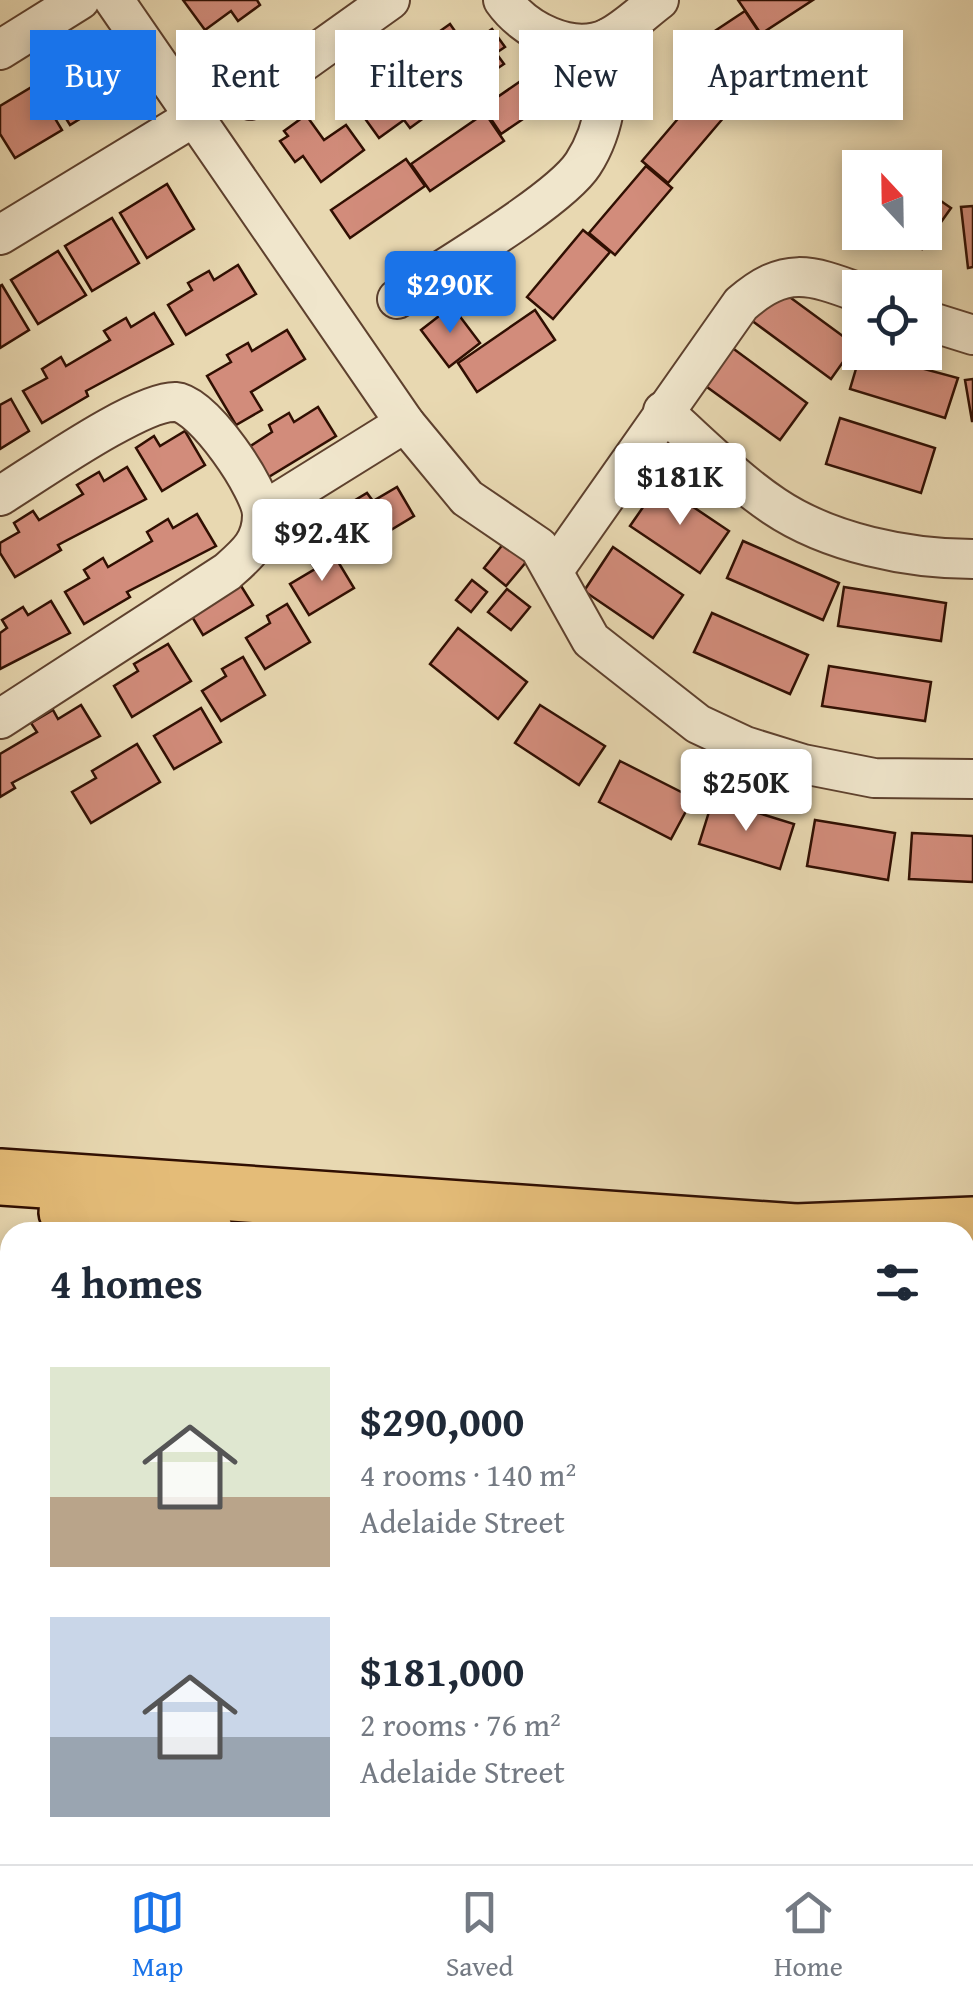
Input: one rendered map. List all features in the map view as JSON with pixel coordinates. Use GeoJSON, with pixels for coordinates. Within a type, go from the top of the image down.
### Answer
{"type":"FeatureCollection","features":[{"type":"Feature","properties":{"kind":"highway"},"geometry":{"type":"LineString","coordinates":[[0,1177],[651,1222]]}},
{"type":"Feature","properties":{"kind":"highway"},"geometry":{"type":"LineString","coordinates":[[0,1202],[137,1222]]}},
{"type":"Feature","properties":{"kind":"street"},"geometry":{"type":"LineString","coordinates":[[0,50],[80,0]]}},
{"type":"Feature","properties":{"kind":"street"},"geometry":{"type":"LineString","coordinates":[[114,0],[176,91]]}},
{"type":"Feature","properties":{"kind":"street"},"geometry":{"type":"LineString","coordinates":[[315,54],[390,0]]}},
{"type":"Feature","properties":{"kind":"street"},"geometry":{"type":"LineString","coordinates":[[503,0],[533,30]]}},
{"type":"Feature","properties":{"kind":"street"},"geometry":{"type":"LineString","coordinates":[[619,30],[660,0]]}},
{"type":"Feature","properties":{"kind":"street"},"geometry":{"type":"LineString","coordinates":[[0,235],[189,120]]}},
{"type":"Feature","properties":{"kind":"street"},"geometry":{"type":"LineString","coordinates":[[196,120],[404,423],[466,498],[539,547],[554,570],[566,603],[591,640],[698,724],[803,764],[874,778],[973,780]]}},
{"type":"Feature","properties":{"kind":"street"},"geometry":{"type":"LineString","coordinates":[[397,299],[551,194],[582,166],[598,120]]}},
{"type":"Feature","properties":{"kind":"street"},"geometry":{"type":"LineString","coordinates":[[554,570],[721,327],[763,285],[787,276],[822,279],[842,286]]}},
{"type":"Feature","properties":{"kind":"street"},"geometry":{"type":"LineString","coordinates":[[942,325],[973,335]]}},
{"type":"Feature","properties":{"kind":"street"},"geometry":{"type":"LineString","coordinates":[[0,496],[129,418],[159,404],[180,402],[203,417],[244,473],[262,512],[257,542],[227,572],[0,719]]}},
{"type":"Feature","properties":{"kind":"street"},"geometry":{"type":"LineString","coordinates":[[663,411],[774,506],[804,522],[859,543],[916,554],[973,558]]}},
{"type":"Feature","properties":{"kind":"street"},"geometry":{"type":"LineString","coordinates":[[262,512],[357,457],[404,423]]}},
{"type":"Feature","properties":{"kind":"building"},"geometry":{"type":"Polygon","coordinates":[[[183,0],[257,0],[260,5],[238,21],[231,11],[205,30],[183,0]]]}},
{"type":"Feature","properties":{"kind":"building"},"geometry":{"type":"Polygon","coordinates":[[[738,0],[813,0],[767,30],[758,30],[738,0]]]}},
{"type":"Feature","properties":{"kind":"building"},"geometry":{"type":"Polygon","coordinates":[[[745,11],[758,30],[716,30],[745,11]]]}},
{"type":"Feature","properties":{"kind":"building"},"geometry":{"type":"Polygon","coordinates":[[[519,82],[522,120],[501,134],[492,120],[499,120],[499,96],[519,82]]]}},
{"type":"Feature","properties":{"kind":"building"},"geometry":{"type":"Polygon","coordinates":[[[30,88],[30,120],[56,120],[62,130],[15,158],[0,134],[0,106],[30,88]]]}},
{"type":"Feature","properties":{"kind":"building"},"geometry":{"type":"Polygon","coordinates":[[[299,120],[310,120],[324,140],[346,125],[364,150],[321,182],[303,156],[295,162],[280,141],[288,136],[284,131],[299,120]]]}},
{"type":"Feature","properties":{"kind":"building"},"geometry":{"type":"Polygon","coordinates":[[[366,120],[404,120],[379,138],[366,120]]]}},
{"type":"Feature","properties":{"kind":"building"},"geometry":{"type":"Polygon","coordinates":[[[404,120],[421,120],[410,128],[404,120]]]}},
{"type":"Feature","properties":{"kind":"building"},"geometry":{"type":"Polygon","coordinates":[[[475,120],[490,120],[504,141],[430,191],[411,164],[475,120]]]}},
{"type":"Feature","properties":{"kind":"building"},"geometry":{"type":"Polygon","coordinates":[[[677,120],[722,120],[668,183],[642,161],[677,120]]]}},
{"type":"Feature","properties":{"kind":"building"},"geometry":{"type":"Polygon","coordinates":[[[406,159],[425,186],[350,238],[331,210],[406,159]]]}},
{"type":"Feature","properties":{"kind":"building"},"geometry":{"type":"Polygon","coordinates":[[[646,166],[672,188],[615,255],[589,233],[646,166]]]}},
{"type":"Feature","properties":{"kind":"building"},"geometry":{"type":"Polygon","coordinates":[[[167,184],[194,229],[147,258],[120,213],[167,184]]]}},
{"type":"Feature","properties":{"kind":"building"},"geometry":{"type":"Polygon","coordinates":[[[942,202],[951,208],[942,221],[942,202]]]}},
{"type":"Feature","properties":{"kind":"building"},"geometry":{"type":"Polygon","coordinates":[[[973,206],[973,267],[968,268],[961,207],[973,206]]]}},
{"type":"Feature","properties":{"kind":"building"},"geometry":{"type":"Polygon","coordinates":[[[112,218],[139,263],[92,291],[65,246],[112,218]]]}},
{"type":"Feature","properties":{"kind":"building"},"geometry":{"type":"Polygon","coordinates":[[[583,230],[610,252],[553,319],[527,297],[583,230]]]}},
{"type":"Feature","properties":{"kind":"building"},"geometry":{"type":"Polygon","coordinates":[[[58,251],[86,295],[38,324],[11,280],[58,251]]]}},
{"type":"Feature","properties":{"kind":"building"},"geometry":{"type":"Polygon","coordinates":[[[238,265],[256,294],[186,335],[168,305],[192,290],[188,283],[209,271],[214,280],[238,265]]]}},
{"type":"Feature","properties":{"kind":"building"},"geometry":{"type":"Polygon","coordinates":[[[0,286],[29,330],[0,348],[0,286]]]}},
{"type":"Feature","properties":{"kind":"building"},"geometry":{"type":"Polygon","coordinates":[[[776,287],[842,335],[842,363],[831,379],[751,320],[776,287]]]}},
{"type":"Feature","properties":{"kind":"building"},"geometry":{"type":"Polygon","coordinates":[[[452,306],[480,343],[449,367],[421,330],[452,306]]]}},
{"type":"Feature","properties":{"kind":"building"},"geometry":{"type":"Polygon","coordinates":[[[535,310],[555,340],[477,392],[458,363],[535,310]]]}},
{"type":"Feature","properties":{"kind":"building"},"geometry":{"type":"Polygon","coordinates":[[[154,313],[173,344],[86,391],[88,396],[42,423],[23,391],[47,378],[42,369],[61,357],[66,366],[110,340],[104,331],[126,318],[131,327],[154,313]]]}},
{"type":"Feature","properties":{"kind":"building"},"geometry":{"type":"Polygon","coordinates":[[[287,330],[305,359],[251,392],[262,410],[236,425],[207,376],[231,362],[227,355],[248,343],[252,351],[287,330]]]}},
{"type":"Feature","properties":{"kind":"building"},"geometry":{"type":"Polygon","coordinates":[[[727,344],[807,403],[780,440],[700,382],[727,344]]]}},
{"type":"Feature","properties":{"kind":"building"},"geometry":{"type":"Polygon","coordinates":[[[856,370],[928,370],[958,378],[945,418],[850,389],[856,370]]]}},
{"type":"Feature","properties":{"kind":"building"},"geometry":{"type":"Polygon","coordinates":[[[973,379],[973,421],[972,421],[965,380],[973,379]]]}},
{"type":"Feature","properties":{"kind":"building"},"geometry":{"type":"Polygon","coordinates":[[[11,399],[29,431],[0,449],[0,405],[11,399]]]}},
{"type":"Feature","properties":{"kind":"building"},"geometry":{"type":"Polygon","coordinates":[[[318,407],[336,436],[267,478],[249,447],[272,432],[269,425],[289,413],[294,422],[318,407]]]}},
{"type":"Feature","properties":{"kind":"building"},"geometry":{"type":"Polygon","coordinates":[[[840,418],[935,448],[921,493],[826,464],[840,418]]]}},
{"type":"Feature","properties":{"kind":"building"},"geometry":{"type":"Polygon","coordinates":[[[185,431],[205,465],[162,491],[136,448],[154,436],[160,446],[185,431]]]}},
{"type":"Feature","properties":{"kind":"building"},"geometry":{"type":"Polygon","coordinates":[[[127,467],[146,499],[58,545],[61,550],[15,577],[0,553],[0,543],[19,532],[14,523],[33,511],[39,520],[83,494],[77,485],[99,472],[104,481],[127,467]]]}},
{"type":"Feature","properties":{"kind":"building"},"geometry":{"type":"Polygon","coordinates":[[[659,484],[729,531],[700,573],[630,526],[659,484]]]}},
{"type":"Feature","properties":{"kind":"building"},"geometry":{"type":"Polygon","coordinates":[[[397,487],[414,516],[346,557],[327,527],[351,512],[347,505],[367,493],[373,501],[397,487]]]}},
{"type":"Feature","properties":{"kind":"building"},"geometry":{"type":"Polygon","coordinates":[[[197,514],[216,546],[127,592],[130,597],[84,624],[65,592],[89,578],[84,570],[103,558],[108,567],[152,541],[147,532],[168,519],[173,528],[197,514]]]}},
{"type":"Feature","properties":{"kind":"building"},"geometry":{"type":"Polygon","coordinates":[[[297,522],[306,538],[282,552],[273,536],[297,522]]]}},
{"type":"Feature","properties":{"kind":"building"},"geometry":{"type":"Polygon","coordinates":[[[743,541],[839,583],[823,620],[727,578],[743,541]]]}},
{"type":"Feature","properties":{"kind":"building"},"geometry":{"type":"Polygon","coordinates":[[[504,543],[527,561],[506,586],[484,568],[504,543]]]}},
{"type":"Feature","properties":{"kind":"building"},"geometry":{"type":"Polygon","coordinates":[[[613,547],[683,595],[653,638],[584,591],[613,547]]]}},
{"type":"Feature","properties":{"kind":"building"},"geometry":{"type":"Polygon","coordinates":[[[331,550],[354,588],[309,615],[290,584],[315,569],[311,563],[331,550]]]}},
{"type":"Feature","properties":{"kind":"building"},"geometry":{"type":"Polygon","coordinates":[[[472,580],[487,592],[471,612],[456,600],[472,580]]]}},
{"type":"Feature","properties":{"kind":"building"},"geometry":{"type":"Polygon","coordinates":[[[238,581],[253,605],[203,635],[188,610],[238,581]]]}},
{"type":"Feature","properties":{"kind":"building"},"geometry":{"type":"Polygon","coordinates":[[[844,587],[946,603],[941,641],[838,626],[844,587]]]}},
{"type":"Feature","properties":{"kind":"building"},"geometry":{"type":"Polygon","coordinates":[[[507,589],[530,607],[511,630],[488,612],[507,589]]]}},
{"type":"Feature","properties":{"kind":"building"},"geometry":{"type":"Polygon","coordinates":[[[51,601],[70,633],[0,669],[0,633],[7,628],[2,620],[23,607],[28,615],[51,601]]]}},
{"type":"Feature","properties":{"kind":"building"},"geometry":{"type":"Polygon","coordinates":[[[287,604],[310,642],[265,669],[246,638],[270,623],[267,616],[287,604]]]}},
{"type":"Feature","properties":{"kind":"building"},"geometry":{"type":"Polygon","coordinates":[[[712,613],[808,655],[790,694],[694,652],[712,613]]]}},
{"type":"Feature","properties":{"kind":"building"},"geometry":{"type":"Polygon","coordinates":[[[458,628],[527,682],[498,719],[430,664],[458,628]]]}},
{"type":"Feature","properties":{"kind":"building"},"geometry":{"type":"Polygon","coordinates":[[[168,644],[191,681],[132,717],[114,686],[138,671],[134,664],[168,644]]]}},
{"type":"Feature","properties":{"kind":"building"},"geometry":{"type":"Polygon","coordinates":[[[243,657],[265,695],[221,721],[202,691],[226,676],[222,669],[243,657]]]}},
{"type":"Feature","properties":{"kind":"building"},"geometry":{"type":"Polygon","coordinates":[[[829,666],[931,682],[925,721],[822,706],[829,666]]]}},
{"type":"Feature","properties":{"kind":"building"},"geometry":{"type":"Polygon","coordinates":[[[81,705],[100,736],[12,783],[15,788],[0,797],[0,754],[37,732],[31,723],[53,710],[58,719],[81,705]]]}},
{"type":"Feature","properties":{"kind":"building"},"geometry":{"type":"Polygon","coordinates":[[[540,705],[605,746],[579,785],[515,743],[540,705]]]}},
{"type":"Feature","properties":{"kind":"building"},"geometry":{"type":"Polygon","coordinates":[[[201,708],[221,742],[174,769],[154,736],[201,708]]]}},
{"type":"Feature","properties":{"kind":"building"},"geometry":{"type":"Polygon","coordinates":[[[137,744],[160,782],[91,823],[72,792],[96,778],[92,771],[137,744]]]}},
{"type":"Feature","properties":{"kind":"building"},"geometry":{"type":"Polygon","coordinates":[[[620,761],[693,798],[671,839],[599,802],[620,761]]]}},
{"type":"Feature","properties":{"kind":"building"},"geometry":{"type":"Polygon","coordinates":[[[713,799],[794,824],[780,869],[699,844],[713,799]]]}},
{"type":"Feature","properties":{"kind":"building"},"geometry":{"type":"Polygon","coordinates":[[[815,820],[895,833],[888,880],[807,866],[815,820]]]}},
{"type":"Feature","properties":{"kind":"building"},"geometry":{"type":"Polygon","coordinates":[[[912,833],[973,836],[973,882],[909,879],[912,833]]]}}]}
